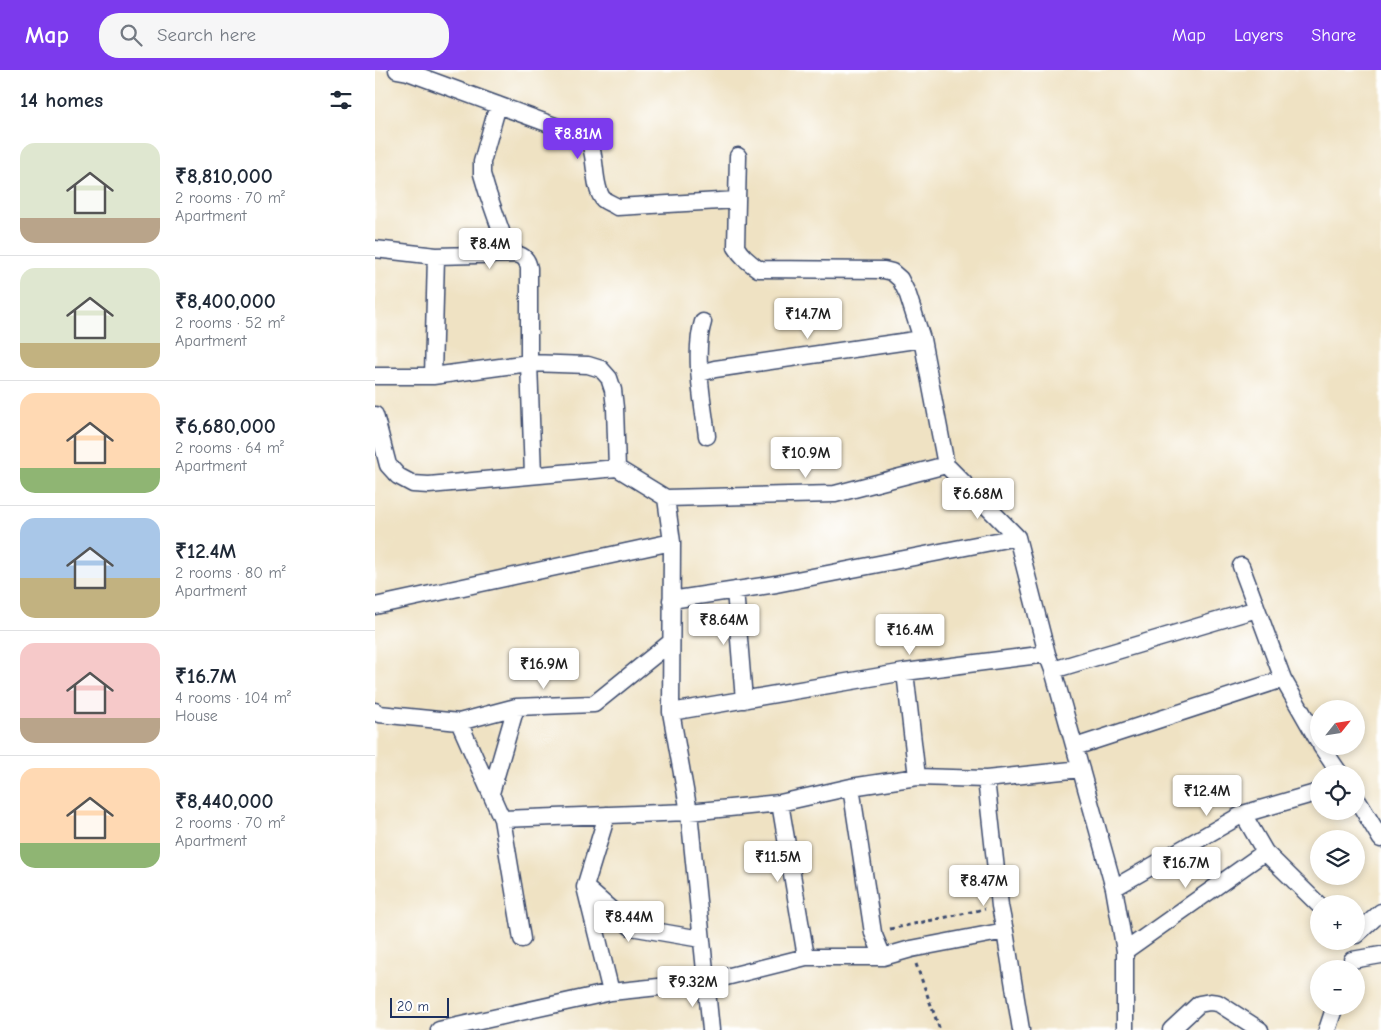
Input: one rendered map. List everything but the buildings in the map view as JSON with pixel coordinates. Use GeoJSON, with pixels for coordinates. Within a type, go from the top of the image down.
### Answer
{"type":"FeatureCollection","features":[{"type":"Feature","properties":{"kind":"street"},"geometry":{"type":"LineString","coordinates":[[397,70],[408,72],[574,133],[582,134],[589,141],[593,154],[597,188],[604,200],[617,207],[737,200]]}},
{"type":"Feature","properties":{"kind":"street"},"geometry":{"type":"LineString","coordinates":[[498,105],[482,162],[482,174],[502,234],[515,254]]}},
{"type":"Feature","properties":{"kind":"street"},"geometry":{"type":"LineString","coordinates":[[738,156],[736,247],[741,256],[751,264],[758,269],[884,270],[892,272],[900,279],[908,295],[922,340],[946,465],[1017,537],[1047,654],[1114,888],[1125,951],[1125,1030]]}},
{"type":"Feature","properties":{"kind":"street"},"geometry":{"type":"LineString","coordinates":[[375,249],[436,256],[515,254],[525,258],[529,268],[529,364],[533,475]]}},
{"type":"Feature","properties":{"kind":"street"},"geometry":{"type":"LineString","coordinates":[[433,376],[436,256]]}},
{"type":"Feature","properties":{"kind":"street"},"geometry":{"type":"LineString","coordinates":[[703,322],[700,332],[700,373],[707,436]]}},
{"type":"Feature","properties":{"kind":"street"},"geometry":{"type":"LineString","coordinates":[[700,373],[715,369],[922,340]]}},
{"type":"Feature","properties":{"kind":"street"},"geometry":{"type":"LineString","coordinates":[[375,376],[433,376],[529,364],[588,365],[601,369],[609,378],[613,390],[617,468]]}},
{"type":"Feature","properties":{"kind":"street"},"geometry":{"type":"LineString","coordinates":[[375,415],[388,465],[398,476],[413,484],[429,485],[617,468],[666,498],[835,494],[946,465]]}},
{"type":"Feature","properties":{"kind":"street"},"geometry":{"type":"LineString","coordinates":[[666,498],[672,542],[671,712],[689,812],[711,1030]]}},
{"type":"Feature","properties":{"kind":"street"},"geometry":{"type":"LineString","coordinates":[[671,600],[857,569],[1017,537]]}},
{"type":"Feature","properties":{"kind":"street"},"geometry":{"type":"LineString","coordinates":[[375,606],[672,542]]}},
{"type":"Feature","properties":{"kind":"street"},"geometry":{"type":"LineString","coordinates":[[1241,566],[1283,679],[1310,726]]}},
{"type":"Feature","properties":{"kind":"street"},"geometry":{"type":"LineString","coordinates":[[735,590],[744,700]]}},
{"type":"Feature","properties":{"kind":"street"},"geometry":{"type":"LineString","coordinates":[[1053,670],[1257,610]]}},
{"type":"Feature","properties":{"kind":"street"},"geometry":{"type":"LineString","coordinates":[[375,711],[379,714],[459,722],[516,707],[594,704],[671,642]]}},
{"type":"Feature","properties":{"kind":"street"},"geometry":{"type":"LineString","coordinates":[[671,712],[905,672],[1047,654]]}},
{"type":"Feature","properties":{"kind":"street"},"geometry":{"type":"LineString","coordinates":[[905,672],[917,777]]}},
{"type":"Feature","properties":{"kind":"street"},"geometry":{"type":"LineString","coordinates":[[1075,747],[1283,679]]}},
{"type":"Feature","properties":{"kind":"street"},"geometry":{"type":"LineString","coordinates":[[491,793],[516,707]]}},
{"type":"Feature","properties":{"kind":"street"},"geometry":{"type":"LineString","coordinates":[[459,722],[502,819],[523,939]]}},
{"type":"Feature","properties":{"kind":"street"},"geometry":{"type":"LineString","coordinates":[[502,819],[689,812],[780,803],[851,787],[917,777],[986,779],[1081,769]]}},
{"type":"Feature","properties":{"kind":"street"},"geometry":{"type":"LineString","coordinates":[[986,779],[1000,906],[1021,1030]]}},
{"type":"Feature","properties":{"kind":"street"},"geometry":{"type":"LineString","coordinates":[[851,787],[873,933],[883,957]]}},
{"type":"Feature","properties":{"kind":"street"},"geometry":{"type":"LineString","coordinates":[[1114,888],[1243,814],[1310,795]]}},
{"type":"Feature","properties":{"kind":"street"},"geometry":{"type":"LineString","coordinates":[[780,803],[807,957]]}},
{"type":"Feature","properties":{"kind":"street"},"geometry":{"type":"LineString","coordinates":[[1365,813],[1381,840]]}},
{"type":"Feature","properties":{"kind":"street"},"geometry":{"type":"LineString","coordinates":[[1243,814],[1265,852],[1310,896]]}},
{"type":"Feature","properties":{"kind":"street"},"geometry":{"type":"LineString","coordinates":[[607,815],[585,887],[611,992]]}},
{"type":"Feature","properties":{"kind":"street"},"geometry":{"type":"LineString","coordinates":[[1125,951],[1265,852]]}},
{"type":"Feature","properties":{"kind":"street"},"geometry":{"type":"LineString","coordinates":[[585,887],[631,927],[701,939]]}},
{"type":"Feature","properties":{"kind":"street"},"geometry":{"type":"LineString","coordinates":[[1365,927],[1381,912]]}},
{"type":"Feature","properties":{"kind":"street"},"geometry":{"type":"LineString","coordinates":[[439,1030],[611,992],[705,982],[807,957],[883,957],[911,949],[1005,931]]}},
{"type":"Feature","properties":{"kind":"street"},"geometry":{"type":"LineString","coordinates":[[1364,960],[1381,955]]}},
{"type":"Feature","properties":{"kind":"street"},"geometry":{"type":"LineString","coordinates":[[1171,1030],[1199,1004],[1210,1002],[1218,1003],[1260,1030]]}},
{"type":"Feature","properties":{"kind":"street"},"geometry":{"type":"LineString","coordinates":[[1327,1030],[1332,1015]]}},
{"type":"Feature","properties":{"kind":"path"},"geometry":{"type":"LineString","coordinates":[[873,933],[1000,906]]}},
{"type":"Feature","properties":{"kind":"path"},"geometry":{"type":"LineString","coordinates":[[911,949],[940,1030]]}}]}
